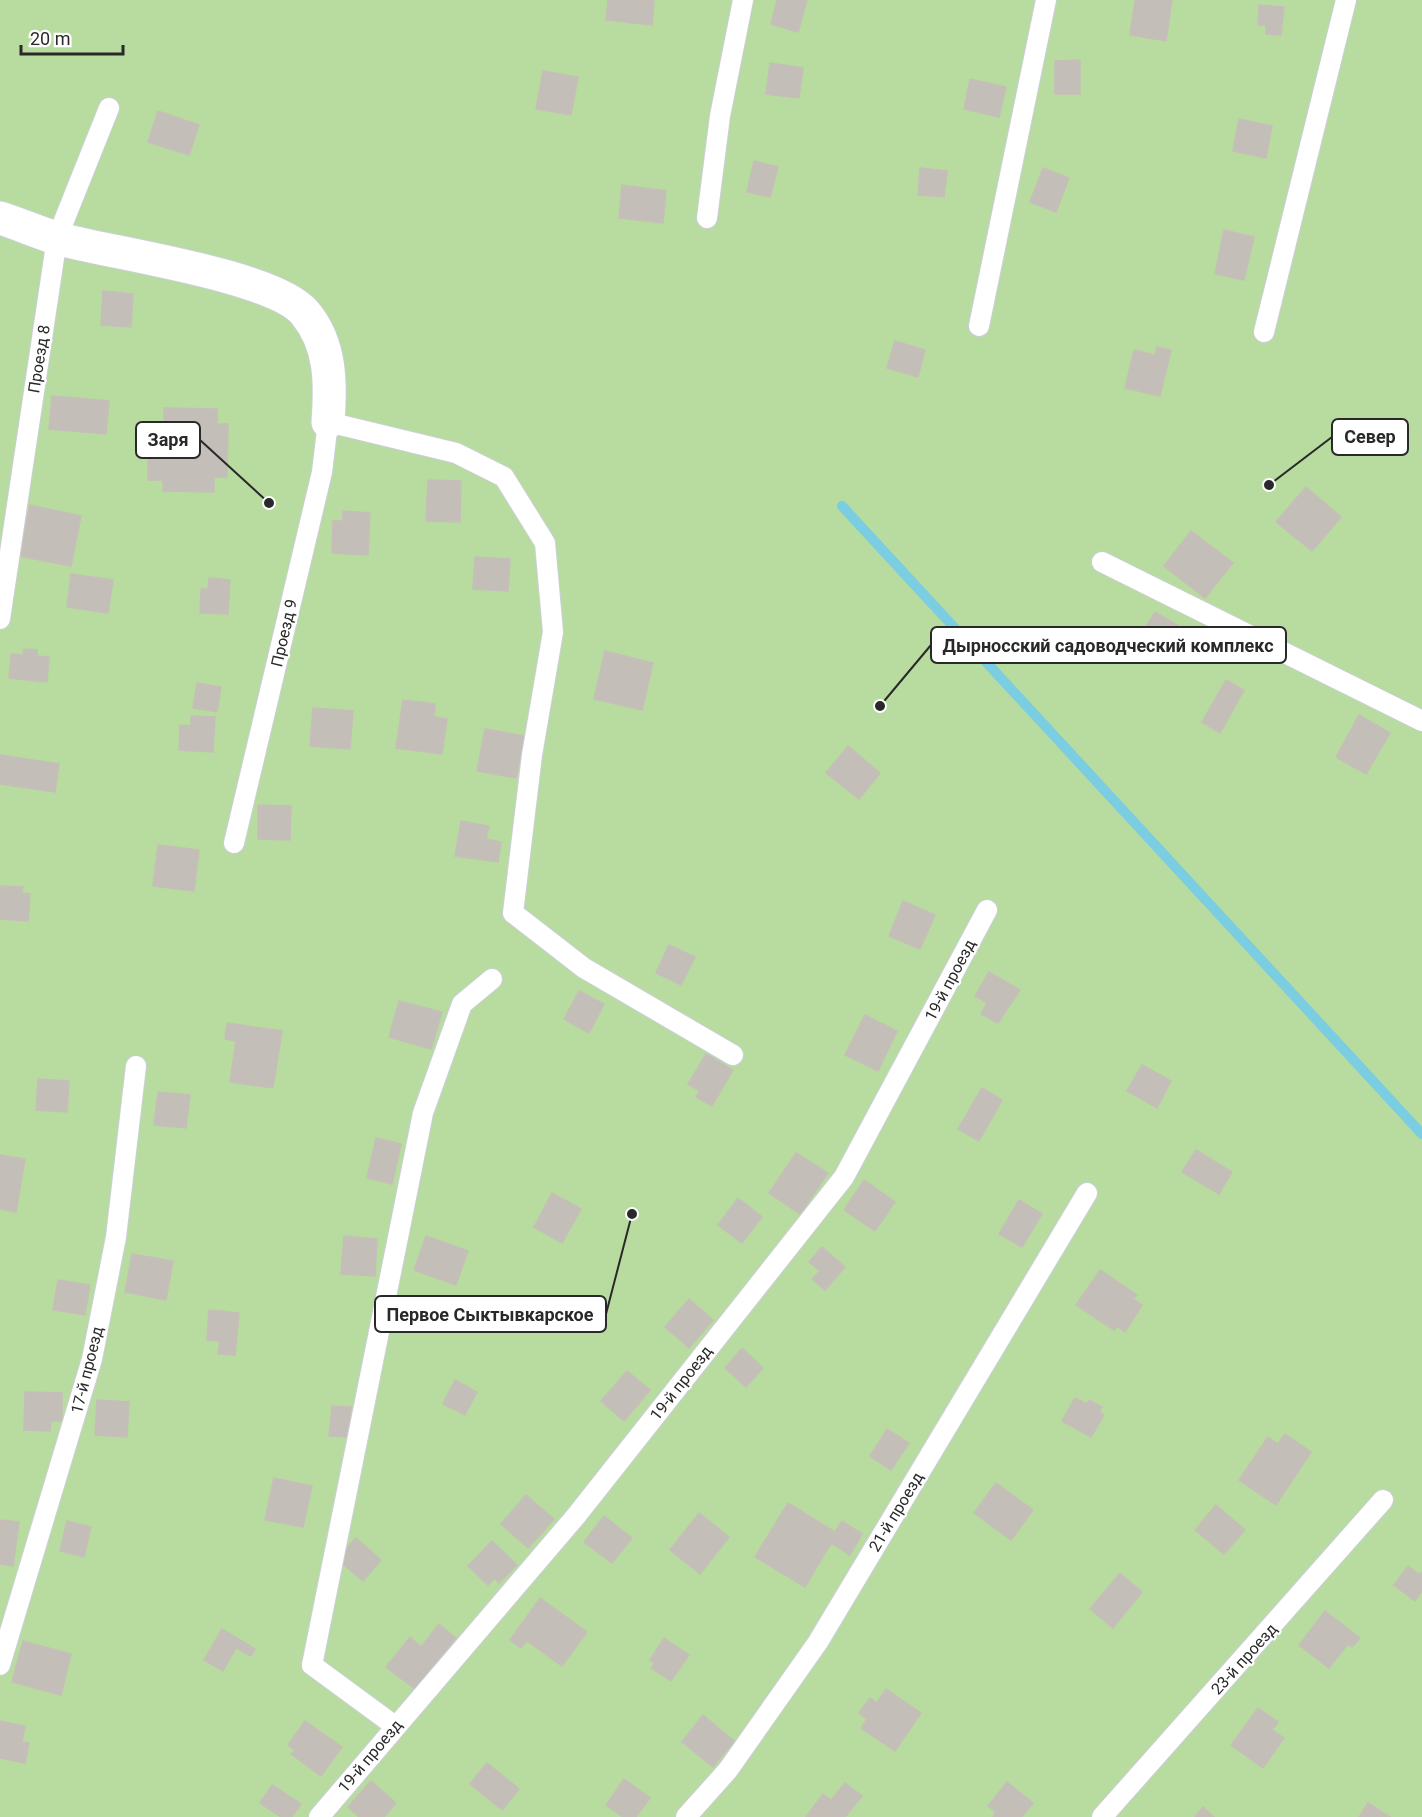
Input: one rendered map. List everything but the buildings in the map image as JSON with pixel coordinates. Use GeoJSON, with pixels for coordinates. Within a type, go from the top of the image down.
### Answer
{"type":"FeatureCollection","features":[{"type":"Feature","properties":{"kind":"street"},"geometry":{"type":"LineString","coordinates":[[0,218],[57,238],[208,272],[275,294],[304,311],[324,345],[331,382],[328,422]]}},
{"type":"Feature","properties":{"kind":"lane"},"geometry":{"type":"LineString","coordinates":[[707,218],[720,116],[743,0]]}},
{"type":"Feature","properties":{"kind":"lane"},"geometry":{"type":"LineString","coordinates":[[978,326],[1046,0]]}},
{"type":"Feature","properties":{"kind":"lane"},"geometry":{"type":"LineString","coordinates":[[1264,332],[1346,0]]}},
{"type":"Feature","properties":{"kind":"lane","name":"Проезд 8"},"geometry":{"type":"LineString","coordinates":[[0,619],[57,238],[109,108]]}},
{"type":"Feature","properties":{"kind":"lane"},"geometry":{"type":"LineString","coordinates":[[328,422],[456,453],[504,477],[545,543],[554,632],[532,755],[513,913],[584,968],[733,1055]]}},
{"type":"Feature","properties":{"kind":"lane","name":"Проезд 9"},"geometry":{"type":"LineString","coordinates":[[234,843],[322,472],[328,422]]}},
{"type":"Feature","properties":{"kind":"lane"},"geometry":{"type":"LineString","coordinates":[[1102,562],[1422,721]]}},
{"type":"Feature","properties":{"kind":"lane","name":"19-й проезд"},"geometry":{"type":"LineString","coordinates":[[319,1817],[576,1516],[844,1177],[987,910]]}},
{"type":"Feature","properties":{"kind":"lane"},"geometry":{"type":"LineString","coordinates":[[395,1726],[312,1665],[423,1113],[462,1004],[492,979]]}},
{"type":"Feature","properties":{"kind":"lane","name":"17-й проезд"},"geometry":{"type":"LineString","coordinates":[[0,1665],[92,1359],[116,1237],[136,1066]]}},
{"type":"Feature","properties":{"kind":"lane","name":"21-й проезд"},"geometry":{"type":"LineString","coordinates":[[686,1817],[728,1770],[818,1642],[1087,1193]]}},
{"type":"Feature","properties":{"kind":"lane","name":"23-й проезд"},"geometry":{"type":"LineString","coordinates":[[1102,1817],[1383,1500]]}},
{"type":"Feature","properties":{"kind":"green space"},"geometry":{"type":"Polygon","coordinates":[[[0,0],[1422,0],[1422,1817],[0,1817],[0,0]]]}},
{"type":"Feature","properties":{"kind":"waterway"},"geometry":{"type":"LineString","coordinates":[[842,506],[1422,1134]]}},
{"type":"Feature","properties":{"kind":"place","name":"Север"},"geometry":{"type":"Point","coordinates":[1269,485]}},
{"type":"Feature","properties":{"kind":"place","name":"Заря"},"geometry":{"type":"Point","coordinates":[269,503]}},
{"type":"Feature","properties":{"kind":"place","name":"Дырносский садоводческий комплекс"},"geometry":{"type":"Point","coordinates":[880,706]}},
{"type":"Feature","properties":{"kind":"place","name":"Первое Сыктывкарское"},"geometry":{"type":"Point","coordinates":[632,1214]}}]}
